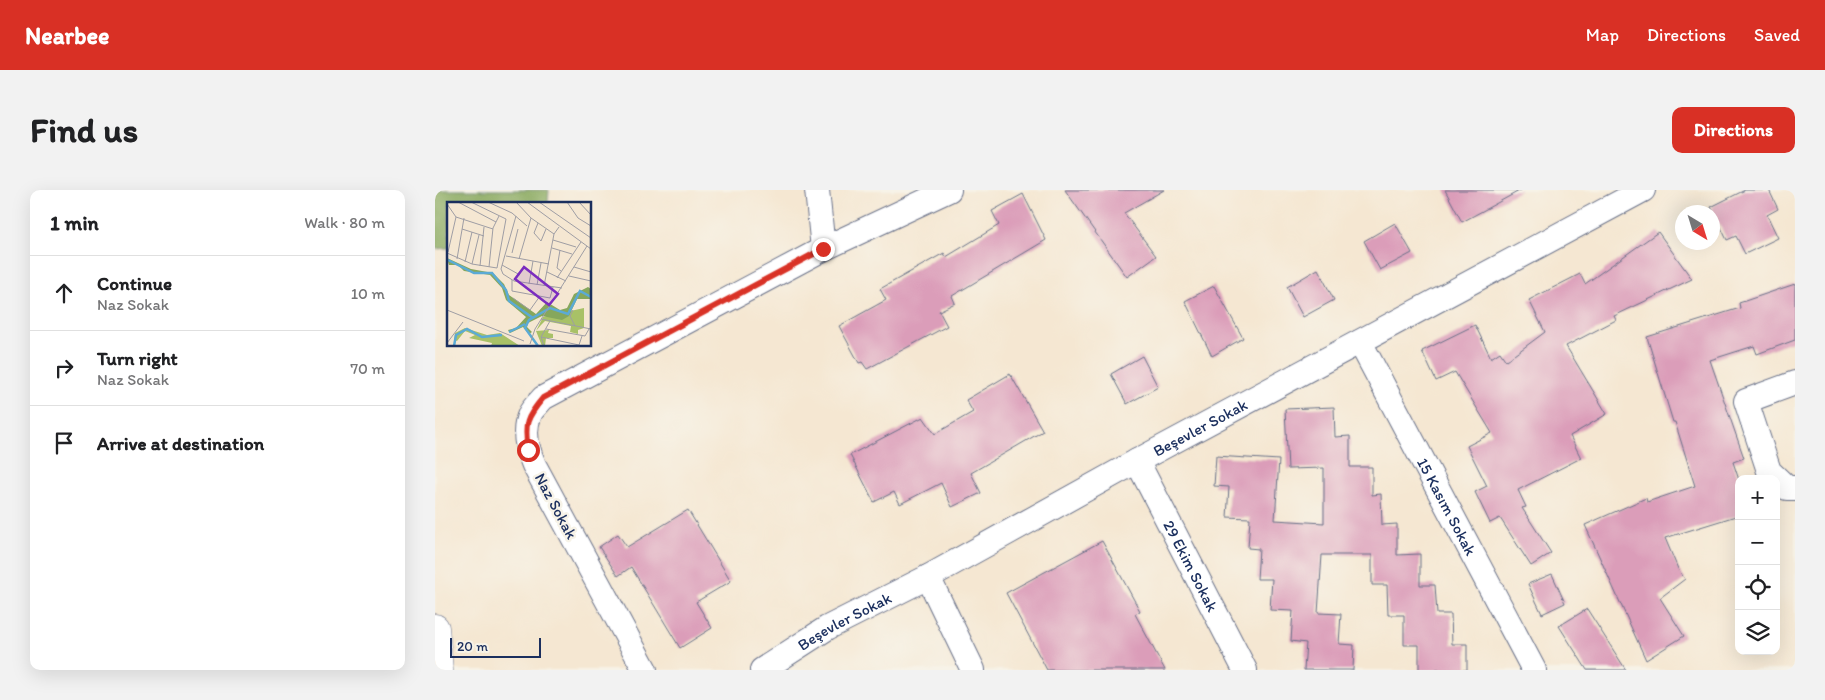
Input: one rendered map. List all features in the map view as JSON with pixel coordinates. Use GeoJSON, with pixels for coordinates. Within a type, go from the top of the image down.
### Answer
{"type":"FeatureCollection","features":[{"type":"Feature","properties":{"kind":"street"},"geometry":{"type":"LineString","coordinates":[[817,190],[823,249]]}},
{"type":"Feature","properties":{"kind":"street","name":"Naz Sokak"},"geometry":{"type":"LineString","coordinates":[[645,670],[534,465],[528,450],[525,432],[530,414],[543,398],[823,249],[949,190]]}},
{"type":"Feature","properties":{"kind":"street","name":"Beşevler Sokak"},"geometry":{"type":"LineString","coordinates":[[762,670],[827,628],[928,577],[1137,461],[1643,190]]}},
{"type":"Feature","properties":{"kind":"street","name":"15 Kasım Sokak"},"geometry":{"type":"LineString","coordinates":[[1359,342],[1534,670]]}},
{"type":"Feature","properties":{"kind":"street"},"geometry":{"type":"LineString","coordinates":[[1795,383],[1746,402],[1769,471],[1787,488],[1795,488]]}},
{"type":"Feature","properties":{"kind":"street","name":"29 Ekim Sokak"},"geometry":{"type":"LineString","coordinates":[[1137,461],[1245,670]]}},
{"type":"Feature","properties":{"kind":"street"},"geometry":{"type":"LineString","coordinates":[[928,577],[973,670]]}},
{"type":"Feature","properties":{"kind":"street"},"geometry":{"type":"LineString","coordinates":[[435,628],[439,670]]}},
{"type":"Feature","properties":{"kind":"green space"},"geometry":{"type":"Polygon","coordinates":[[[435,190],[549,190],[548,202],[447,202],[447,248],[435,249],[435,190]]]}},
{"type":"Feature","properties":{"kind":"building"},"geometry":{"type":"Polygon","coordinates":[[[1065,190],[1164,190],[1124,213],[1156,256],[1127,277],[1065,190]]]}},
{"type":"Feature","properties":{"kind":"building"},"geometry":{"type":"Polygon","coordinates":[[[1445,190],[1521,190],[1462,222],[1445,190]]]}},
{"type":"Feature","properties":{"kind":"building"},"geometry":{"type":"Polygon","coordinates":[[[1745,190],[1769,190],[1778,209],[1767,215],[1778,238],[1745,254],[1736,236],[1727,240],[1720,226],[1720,205],[1715,205],[1745,190]]]}},
{"type":"Feature","properties":{"kind":"building"},"geometry":{"type":"Polygon","coordinates":[[[1023,194],[1046,240],[952,296],[955,303],[939,311],[947,326],[867,369],[862,362],[859,363],[839,326],[886,300],[880,289],[944,253],[946,257],[999,225],[992,211],[1023,194]]]}},
{"type":"Feature","properties":{"kind":"building"},"geometry":{"type":"Polygon","coordinates":[[[1395,223],[1412,253],[1380,270],[1364,241],[1395,223]]]}},
{"type":"Feature","properties":{"kind":"building"},"geometry":{"type":"Polygon","coordinates":[[[1658,232],[1692,279],[1614,316],[1616,320],[1566,346],[1607,414],[1570,436],[1581,458],[1518,490],[1526,507],[1522,508],[1551,553],[1531,566],[1500,518],[1490,523],[1475,492],[1487,486],[1467,446],[1492,433],[1455,372],[1436,381],[1422,351],[1475,325],[1491,358],[1500,352],[1506,361],[1545,332],[1529,300],[1580,274],[1585,284],[1658,232]]]}},
{"type":"Feature","properties":{"kind":"building"},"geometry":{"type":"Polygon","coordinates":[[[1318,269],[1334,300],[1303,317],[1287,287],[1318,269]]]}},
{"type":"Feature","properties":{"kind":"building"},"geometry":{"type":"Polygon","coordinates":[[[1795,284],[1795,340],[1757,354],[1754,346],[1710,360],[1744,458],[1733,462],[1737,475],[1735,475],[1735,516],[1665,538],[1678,569],[1685,579],[1660,598],[1684,636],[1646,660],[1585,525],[1646,498],[1647,502],[1695,486],[1647,337],[1740,308],[1739,303],[1795,284]]]}},
{"type":"Feature","properties":{"kind":"building"},"geometry":{"type":"Polygon","coordinates":[[[1214,286],[1243,338],[1212,356],[1185,301],[1214,286]]]}},
{"type":"Feature","properties":{"kind":"building"},"geometry":{"type":"Polygon","coordinates":[[[1142,356],[1158,387],[1127,404],[1111,374],[1142,356]]]}},
{"type":"Feature","properties":{"kind":"building"},"geometry":{"type":"Polygon","coordinates":[[[1010,374],[1043,431],[971,473],[981,493],[952,507],[941,483],[900,504],[894,492],[874,502],[850,455],[923,417],[935,434],[973,412],[966,400],[1010,374]]]}},
{"type":"Feature","properties":{"kind":"building"},"geometry":{"type":"Polygon","coordinates":[[[1334,407],[1335,437],[1350,436],[1350,467],[1372,467],[1372,495],[1381,494],[1382,525],[1397,524],[1397,555],[1420,554],[1420,585],[1435,585],[1437,614],[1451,614],[1452,644],[1467,644],[1467,670],[1419,670],[1419,645],[1404,645],[1404,615],[1388,615],[1387,585],[1372,585],[1372,555],[1322,555],[1318,613],[1341,614],[1339,644],[1354,645],[1353,670],[1304,670],[1306,643],[1291,641],[1293,611],[1270,610],[1272,579],[1257,579],[1259,549],[1248,548],[1250,518],[1227,517],[1229,487],[1214,486],[1216,456],[1279,460],[1275,520],[1324,523],[1324,468],[1288,469],[1285,409],[1334,407]]]}},
{"type":"Feature","properties":{"kind":"building"},"geometry":{"type":"Polygon","coordinates":[[[688,510],[731,581],[696,602],[712,628],[680,648],[631,567],[618,576],[599,547],[618,534],[627,547],[688,510]]]}},
{"type":"Feature","properties":{"kind":"building"},"geometry":{"type":"Polygon","coordinates":[[[1102,541],[1140,611],[1135,614],[1165,670],[1047,670],[1006,593],[1102,541]]]}},
{"type":"Feature","properties":{"kind":"building"},"geometry":{"type":"Polygon","coordinates":[[[1552,574],[1565,603],[1542,614],[1528,584],[1552,574]]]}},
{"type":"Feature","properties":{"kind":"building"},"geometry":{"type":"Polygon","coordinates":[[[1587,609],[1626,670],[1587,670],[1559,626],[1587,609]]]}},
{"type":"Feature","properties":{"kind":"route"},"geometry":{"type":"LineString","coordinates":[[528,450],[525,432],[530,414],[543,398],[823,249]]}}]}
